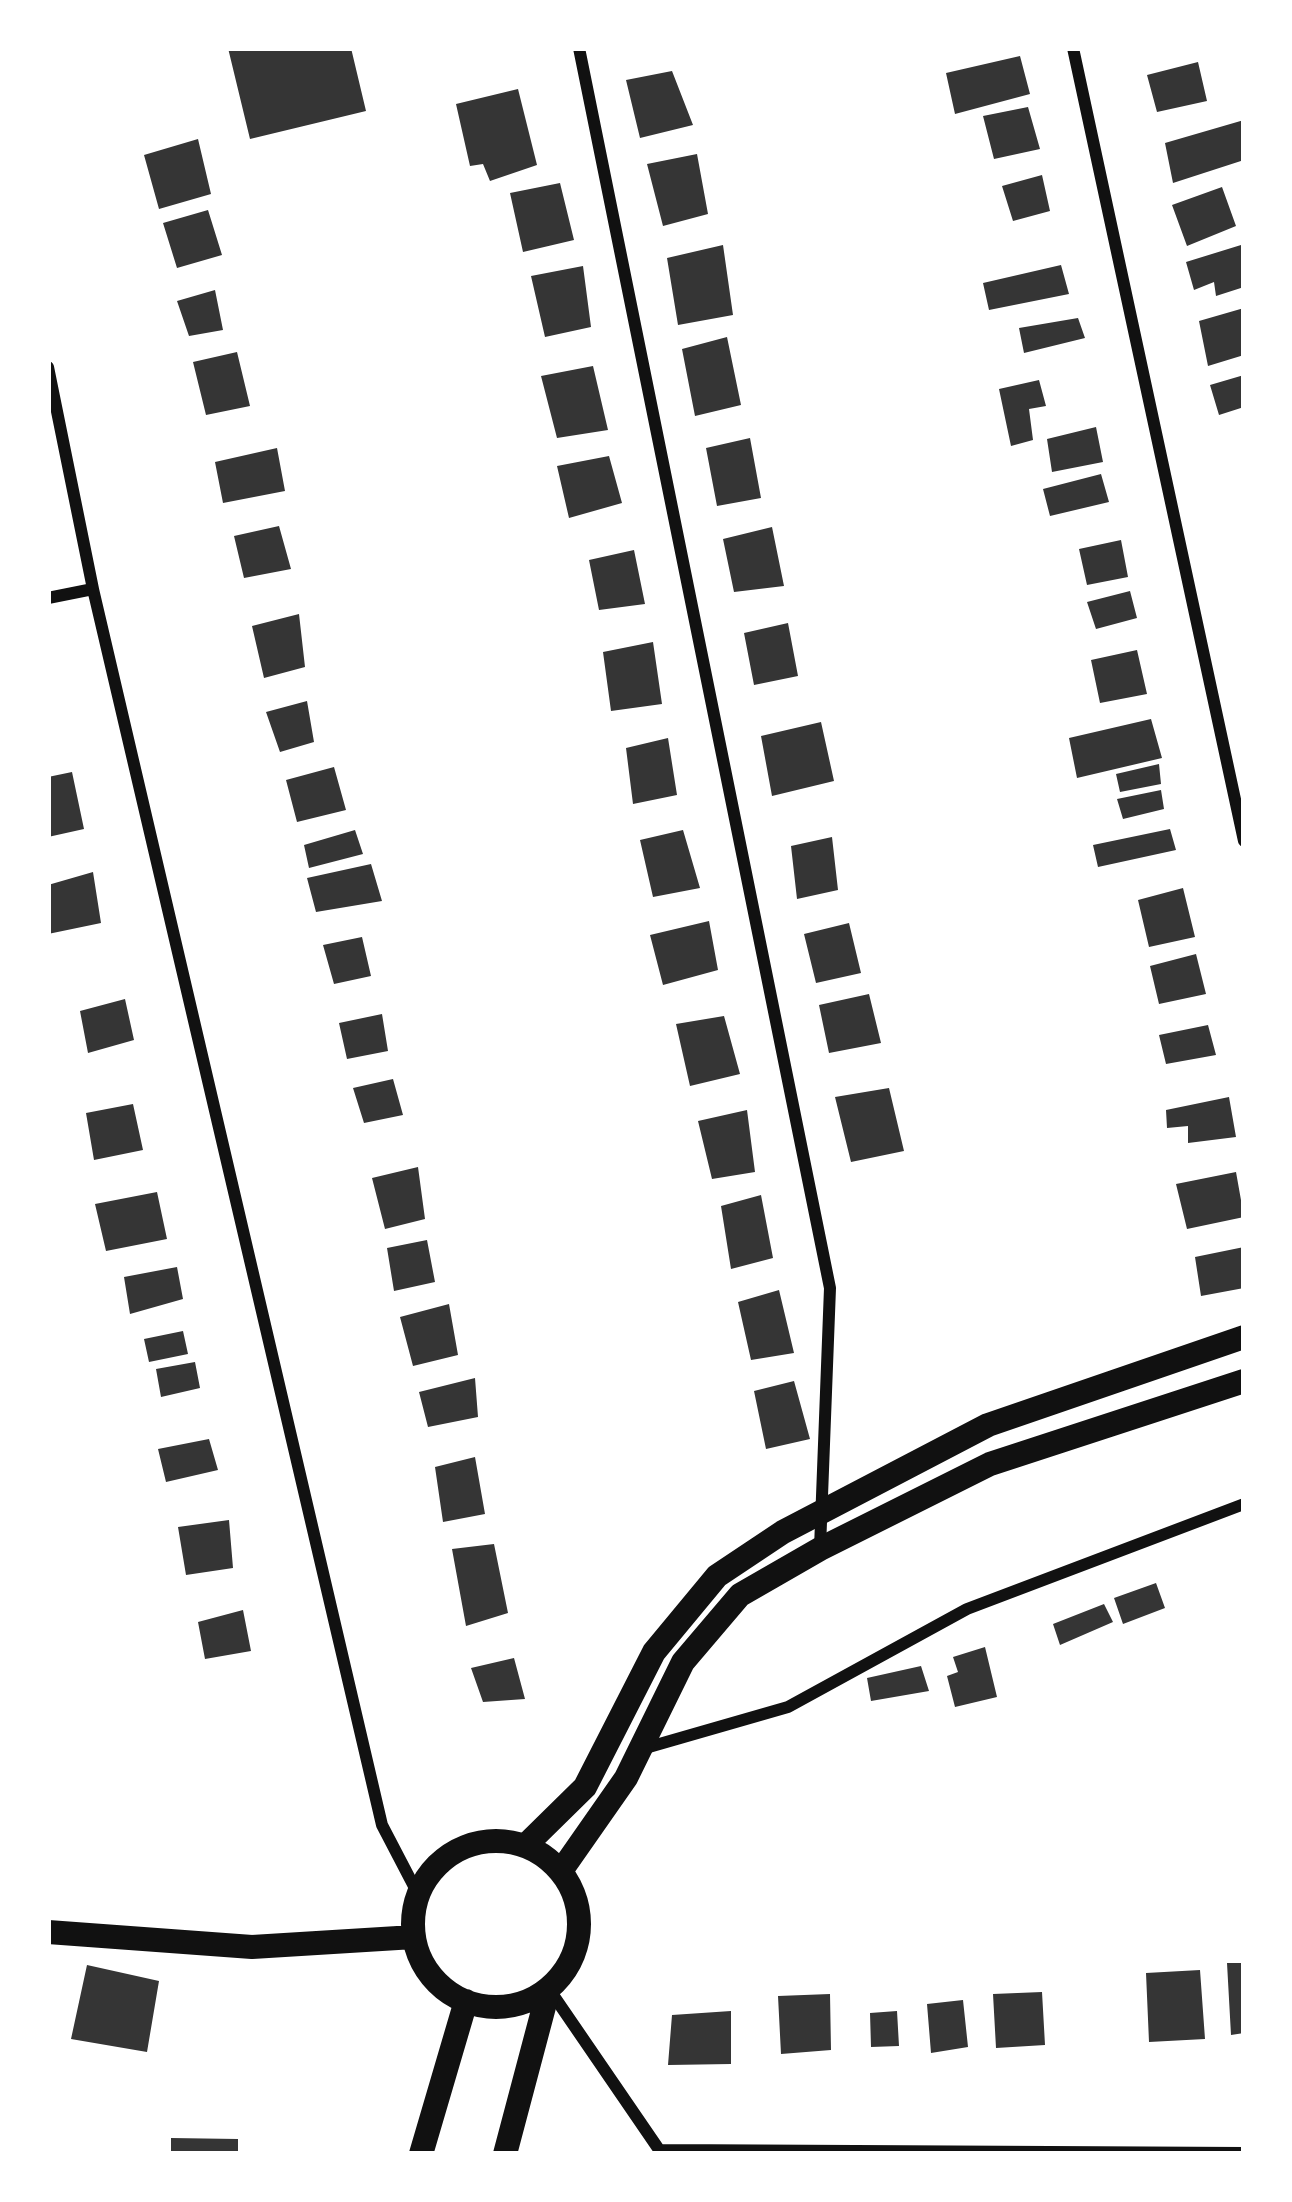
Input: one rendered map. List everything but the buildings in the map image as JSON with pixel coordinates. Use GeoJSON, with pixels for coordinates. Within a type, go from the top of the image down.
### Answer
{"type":"FeatureCollection","features":[{"type":"Feature","properties":{"kind":"main road"},"geometry":{"type":"LineString","coordinates":[[526,1845],[585,1787],[654,1652],[717,1576],[824,1511],[988,1426],[1244,1337]]}},
{"type":"Feature","properties":{"kind":"main road"},"geometry":{"type":"LineString","coordinates":[[561,1871],[626,1778],[683,1662],[740,1595],[820,1549],[990,1464],[1244,1381]]}},
{"type":"Feature","properties":{"kind":"main road"},"geometry":{"type":"LineString","coordinates":[[501,1840],[526,1845],[561,1871],[574,1894],[580,1919],[577,1945],[566,1969],[549,1988],[509,2006],[466,2001],[431,1976],[414,1936],[418,1894],[431,1871],[451,1854],[475,1843],[501,1840]]}},
{"type":"Feature","properties":{"kind":"main road"},"geometry":{"type":"LineString","coordinates":[[48,1932],[252,1947],[414,1936]]}},
{"type":"Feature","properties":{"kind":"main road"},"geometry":{"type":"LineString","coordinates":[[506,2154],[549,1988]]}},
{"type":"Feature","properties":{"kind":"main road"},"geometry":{"type":"LineString","coordinates":[[422,2154],[466,2001]]}},
{"type":"Feature","properties":{"kind":"street"},"geometry":{"type":"LineString","coordinates":[[579,48],[830,1288],[820,1549]]}},
{"type":"Feature","properties":{"kind":"street"},"geometry":{"type":"LineString","coordinates":[[1073,48],[1244,841]]}},
{"type":"Feature","properties":{"kind":"street"},"geometry":{"type":"LineString","coordinates":[[48,367],[93,589],[382,1825],[418,1894]]}},
{"type":"Feature","properties":{"kind":"street"},"geometry":{"type":"LineString","coordinates":[[48,598],[93,589]]}},
{"type":"Feature","properties":{"kind":"street"},"geometry":{"type":"LineString","coordinates":[[640,1749],[788,1707],[967,1609],[1244,1504]]}},
{"type":"Feature","properties":{"kind":"street"},"geometry":{"type":"LineString","coordinates":[[549,1988],[662,2152],[1244,2153]]}}]}
